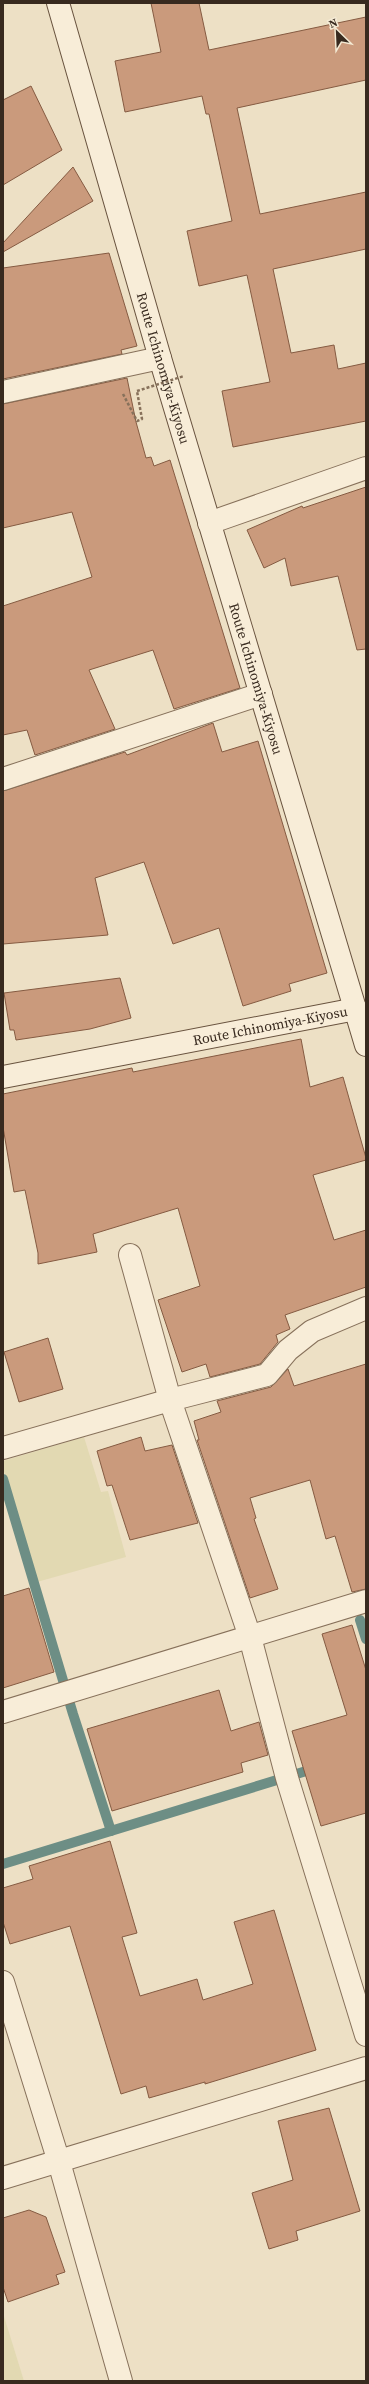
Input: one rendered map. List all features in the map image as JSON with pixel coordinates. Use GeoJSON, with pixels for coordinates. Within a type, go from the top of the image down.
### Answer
{"type":"FeatureCollection","features":[{"type":"Feature","properties":{"kind":"street","name":"Route Ichinomiya-Kiyosu"},"geometry":{"type":"LineString","coordinates":[[3,1075],[356,1008],[160,358],[58,3]]}},
{"type":"Feature","properties":{"kind":"street"},"geometry":{"type":"LineString","coordinates":[[3,392],[160,358]]}},
{"type":"Feature","properties":{"kind":"street"},"geometry":{"type":"LineString","coordinates":[[209,523],[366,468]]}},
{"type":"Feature","properties":{"kind":"street"},"geometry":{"type":"LineString","coordinates":[[3,779],[261,694]]}},
{"type":"Feature","properties":{"kind":"street"},"geometry":{"type":"LineString","coordinates":[[356,1008],[366,1045]]}},
{"type":"Feature","properties":{"kind":"street"},"geometry":{"type":"LineString","coordinates":[[130,1255],[170,1400],[250,1637],[287,1778],[366,2035]]}},
{"type":"Feature","properties":{"kind":"street"},"geometry":{"type":"LineString","coordinates":[[3,1448],[170,1400],[267,1375],[288,1350],[312,1331],[366,1308]]}},
{"type":"Feature","properties":{"kind":"street"},"geometry":{"type":"LineString","coordinates":[[3,1712],[366,1601]]}},
{"type":"Feature","properties":{"kind":"street"},"geometry":{"type":"LineString","coordinates":[[3,1982],[59,2162],[121,2381]]}},
{"type":"Feature","properties":{"kind":"street"},"geometry":{"type":"LineString","coordinates":[[3,2178],[366,2068]]}},
{"type":"Feature","properties":{"kind":"path"},"geometry":{"type":"LineString","coordinates":[[121,390],[137,421],[142,420],[137,391],[184,376]]}},
{"type":"Feature","properties":{"kind":"shaded area"},"geometry":{"type":"Polygon","coordinates":[[[84,1437],[101,1492],[108,1491],[126,1557],[37,1582],[3,1468],[3,1461],[84,1437]]]}},
{"type":"Feature","properties":{"kind":"shaded area"},"geometry":{"type":"Polygon","coordinates":[[[3,2313],[24,2381],[3,2381],[3,2313]]]}},
{"type":"Feature","properties":{"kind":"building"},"geometry":{"type":"Polygon","coordinates":[[[151,3],[199,3],[209,50],[366,17],[366,80],[237,108],[260,214],[366,192],[366,249],[273,269],[291,353],[334,345],[338,369],[366,363],[366,421],[233,447],[222,391],[270,382],[247,275],[199,286],[187,231],[232,221],[209,114],[206,114],[202,96],[125,112],[115,61],[161,52],[151,3]]]}},
{"type":"Feature","properties":{"kind":"building"},"geometry":{"type":"Polygon","coordinates":[[[31,86],[62,150],[3,185],[3,100],[31,86]]]}},
{"type":"Feature","properties":{"kind":"building"},"geometry":{"type":"Polygon","coordinates":[[[73,167],[93,201],[3,252],[3,243],[73,167]]]}},
{"type":"Feature","properties":{"kind":"building"},"geometry":{"type":"Polygon","coordinates":[[[109,253],[137,346],[121,350],[122,354],[3,379],[3,268],[109,253]]]}},
{"type":"Feature","properties":{"kind":"building"},"geometry":{"type":"Polygon","coordinates":[[[127,378],[136,422],[146,458],[151,457],[154,466],[170,460],[240,688],[174,709],[153,650],[89,670],[115,729],[35,755],[27,730],[3,735],[3,606],[92,577],[72,512],[3,528],[3,404],[127,378]]]}},
{"type":"Feature","properties":{"kind":"building"},"geometry":{"type":"Polygon","coordinates":[[[366,487],[366,649],[357,650],[338,576],[291,586],[285,558],[264,568],[247,530],[302,506],[303,508],[366,487]]]}},
{"type":"Feature","properties":{"kind":"building"},"geometry":{"type":"Polygon","coordinates":[[[213,723],[222,752],[258,741],[327,973],[289,984],[291,991],[243,1006],[219,928],[173,944],[144,862],[95,878],[108,935],[3,944],[3,791],[125,752],[127,755],[213,723]]]}},
{"type":"Feature","properties":{"kind":"building"},"geometry":{"type":"Polygon","coordinates":[[[120,978],[131,1018],[90,1029],[16,1040],[14,1030],[10,1030],[4,993],[120,978]]]}},
{"type":"Feature","properties":{"kind":"building"},"geometry":{"type":"Polygon","coordinates":[[[301,1039],[310,1087],[343,1077],[366,1158],[366,1160],[313,1175],[334,1240],[366,1230],[366,1287],[285,1315],[290,1329],[276,1335],[278,1342],[260,1364],[210,1377],[206,1364],[182,1372],[158,1300],[200,1286],[178,1208],[93,1234],[97,1252],[38,1264],[38,1253],[25,1190],[14,1192],[3,1127],[3,1094],[132,1068],[133,1072],[301,1039]]]}},
{"type":"Feature","properties":{"kind":"building"},"geometry":{"type":"Polygon","coordinates":[[[48,1338],[63,1389],[19,1402],[4,1352],[48,1338]]]}},
{"type":"Feature","properties":{"kind":"building"},"geometry":{"type":"Polygon","coordinates":[[[366,1364],[366,1589],[352,1592],[335,1536],[326,1539],[310,1480],[250,1498],[256,1518],[254,1519],[278,1589],[250,1598],[197,1440],[199,1440],[194,1421],[221,1412],[217,1401],[271,1387],[288,1369],[294,1386],[366,1364]]]}},
{"type":"Feature","properties":{"kind":"building"},"geometry":{"type":"Polygon","coordinates":[[[141,1437],[145,1451],[172,1445],[198,1523],[130,1540],[112,1485],[107,1486],[97,1451],[141,1437]]]}},
{"type":"Feature","properties":{"kind":"building"},"geometry":{"type":"Polygon","coordinates":[[[29,1588],[54,1672],[3,1688],[3,1596],[29,1588]]]}},
{"type":"Feature","properties":{"kind":"building"},"geometry":{"type":"Polygon","coordinates":[[[352,1625],[366,1670],[366,1813],[321,1826],[292,1731],[347,1715],[322,1634],[352,1625]]]}},
{"type":"Feature","properties":{"kind":"building"},"geometry":{"type":"Polygon","coordinates":[[[219,1690],[231,1731],[259,1722],[268,1755],[241,1763],[243,1772],[112,1811],[87,1729],[219,1690]]]}},
{"type":"Feature","properties":{"kind":"building"},"geometry":{"type":"Polygon","coordinates":[[[110,1841],[137,1933],[122,1937],[140,1996],[197,1979],[203,2000],[253,1984],[234,1922],[274,1910],[316,2050],[205,2084],[205,2082],[149,2098],[146,2086],[121,2094],[70,1926],[10,1944],[3,1922],[3,1888],[33,1879],[29,1866],[110,1841]]]}},
{"type":"Feature","properties":{"kind":"building"},"geometry":{"type":"Polygon","coordinates":[[[329,2108],[360,2211],[296,2231],[298,2240],[269,2249],[252,2193],[293,2180],[278,2121],[329,2108]]]}},
{"type":"Feature","properties":{"kind":"building"},"geometry":{"type":"Polygon","coordinates":[[[29,2210],[46,2217],[65,2272],[56,2275],[59,2284],[8,2302],[3,2287],[3,2218],[29,2210]]]}},
{"type":"Feature","properties":{"kind":"waterway"},"geometry":{"type":"LineString","coordinates":[[3,1479],[73,1714],[111,1831]]}},
{"type":"Feature","properties":{"kind":"waterway"},"geometry":{"type":"LineString","coordinates":[[360,1620],[366,1639]]}},
{"type":"Feature","properties":{"kind":"waterway"},"geometry":{"type":"LineString","coordinates":[[3,1864],[316,1768]]}}]}
